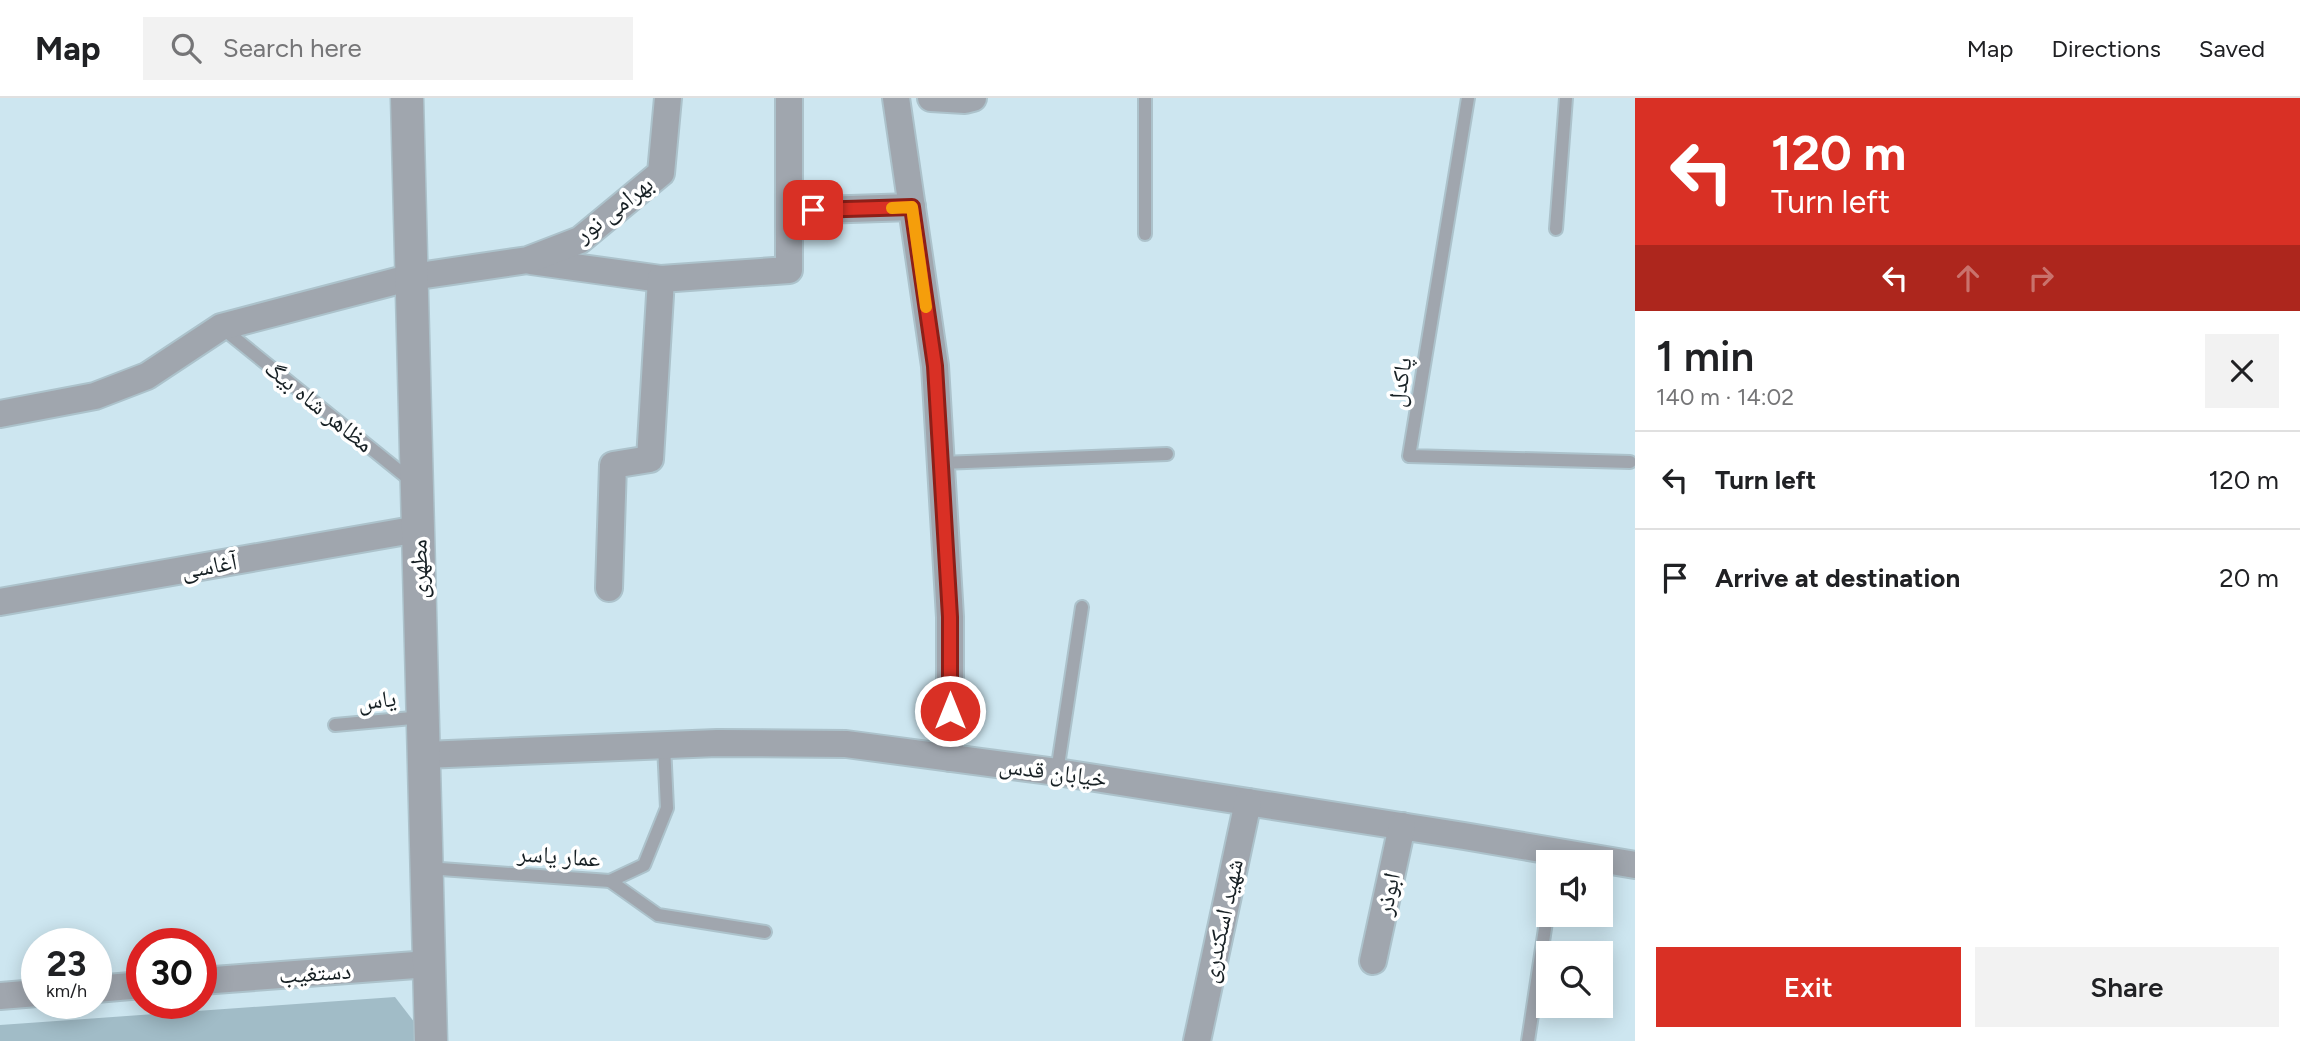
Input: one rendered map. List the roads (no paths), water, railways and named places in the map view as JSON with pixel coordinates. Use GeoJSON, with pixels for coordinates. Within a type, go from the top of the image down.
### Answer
{"type":"FeatureCollection","features":[{"type":"Feature","properties":{"kind":"street","name":"مطهری"},"geometry":{"type":"LineString","coordinates":[[407,98],[431,1041]]}},
{"type":"Feature","properties":{"kind":"street","name":"بهرامی نور"},"geometry":{"type":"LineString","coordinates":[[412,277],[528,260],[580,240],[661,173],[668,98]]}},
{"type":"Feature","properties":{"kind":"street"},"geometry":{"type":"LineString","coordinates":[[528,260],[661,279],[789,270],[789,98]]}},
{"type":"Feature","properties":{"kind":"street"},"geometry":{"type":"LineString","coordinates":[[896,98],[935,366],[950,617],[950,758]]}},
{"type":"Feature","properties":{"kind":"street"},"geometry":{"type":"LineString","coordinates":[[931,98],[974,98]]}},
{"type":"Feature","properties":{"kind":"street"},"geometry":{"type":"LineString","coordinates":[[789,211],[912,207]]}},
{"type":"Feature","properties":{"kind":"street"},"geometry":{"type":"LineString","coordinates":[[0,414],[95,396],[147,376],[221,327],[412,277]]}},
{"type":"Feature","properties":{"kind":"street"},"geometry":{"type":"LineString","coordinates":[[609,588],[613,466],[650,459],[661,279]]}},
{"type":"Feature","properties":{"kind":"street","name":"آغاسی"},"geometry":{"type":"LineString","coordinates":[[0,602],[418,529]]}},
{"type":"Feature","properties":{"kind":"street","name":"خیابان قدس"},"geometry":{"type":"LineString","coordinates":[[424,755],[664,745],[846,744],[1057,772],[1402,826],[1536,853]]}},
{"type":"Feature","properties":{"kind":"street","name":"شهید اسکندری"},"geometry":{"type":"LineString","coordinates":[[1197,1041],[1248,802]]}},
{"type":"Feature","properties":{"kind":"street","name":"ابوذر"},"geometry":{"type":"LineString","coordinates":[[1373,961],[1402,826]]}},
{"type":"Feature","properties":{"kind":"street","name":"خیابان قدس"},"geometry":{"type":"LineString","coordinates":[[1613,863],[1635,865]]}},
{"type":"Feature","properties":{"kind":"street","name":"دستغیب"},"geometry":{"type":"LineString","coordinates":[[217,980],[429,964]]}},
{"type":"Feature","properties":{"kind":"street"},"geometry":{"type":"LineString","coordinates":[[0,996],[21,994]]}},
{"type":"Feature","properties":{"kind":"lane"},"geometry":{"type":"LineString","coordinates":[[1145,98],[1145,234]]}},
{"type":"Feature","properties":{"kind":"lane","name":"پاکدل"},"geometry":{"type":"LineString","coordinates":[[1468,98],[1409,456],[1630,462]]}},
{"type":"Feature","properties":{"kind":"lane"},"geometry":{"type":"LineString","coordinates":[[1556,229],[1566,98]]}},
{"type":"Feature","properties":{"kind":"lane","name":"مظاهر شاه بیگ"},"geometry":{"type":"LineString","coordinates":[[221,327],[417,485]]}},
{"type":"Feature","properties":{"kind":"lane"},"geometry":{"type":"LineString","coordinates":[[941,463],[1167,454]]}},
{"type":"Feature","properties":{"kind":"lane"},"geometry":{"type":"LineString","coordinates":[[1057,772],[1082,607]]}},
{"type":"Feature","properties":{"kind":"lane","name":"یاس"},"geometry":{"type":"LineString","coordinates":[[335,725],[423,717]]}},
{"type":"Feature","properties":{"kind":"lane","name":"عمار یاسر"},"geometry":{"type":"LineString","coordinates":[[427,868],[610,881],[644,865],[667,808],[664,745]]}},
{"type":"Feature","properties":{"kind":"lane"},"geometry":{"type":"LineString","coordinates":[[610,881],[658,915],[765,932]]}},
{"type":"Feature","properties":{"kind":"lane"},"geometry":{"type":"LineString","coordinates":[[1528,1041],[1545,927]]}}]}
